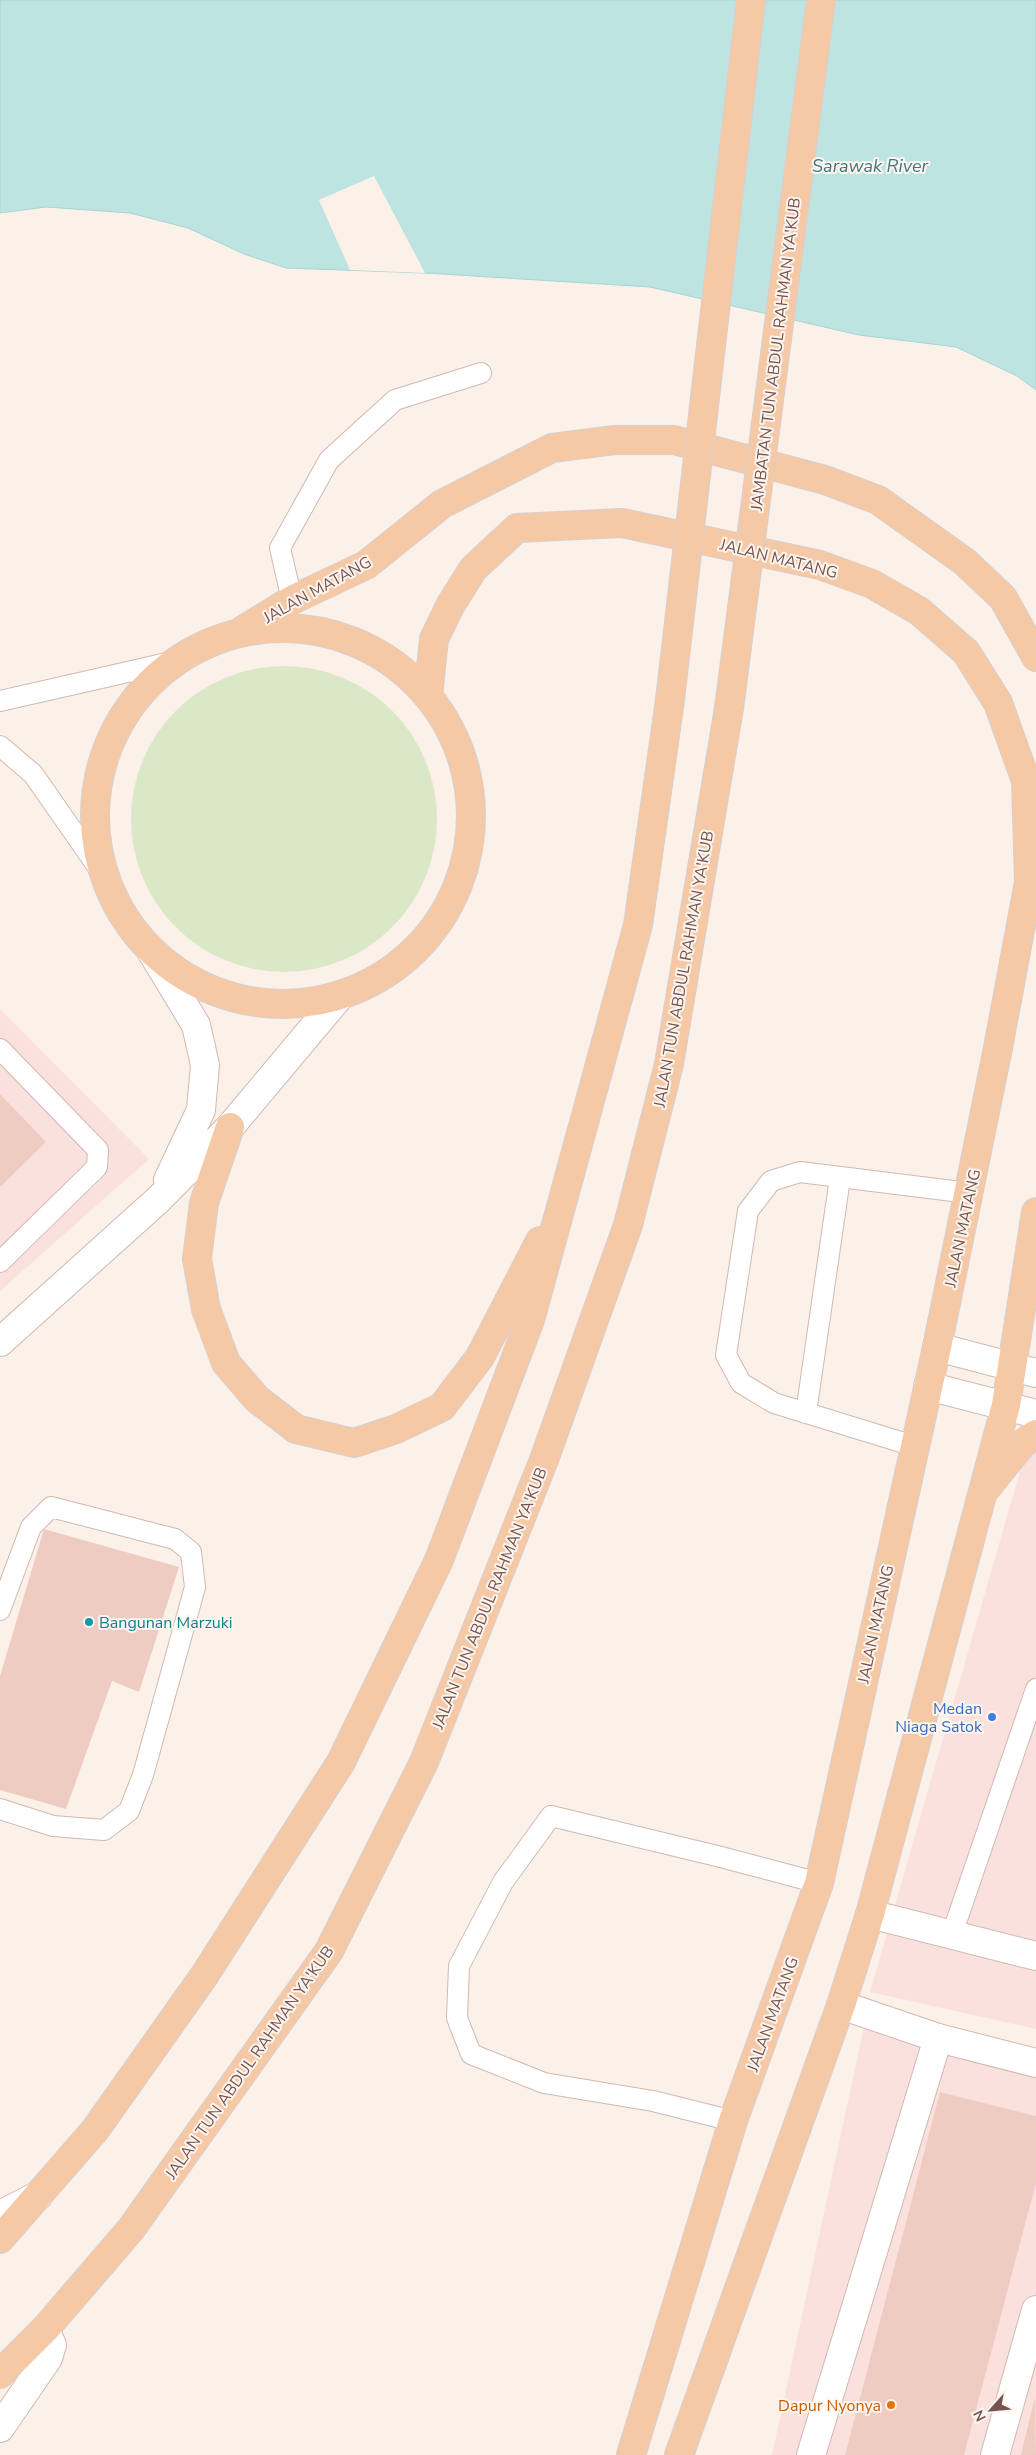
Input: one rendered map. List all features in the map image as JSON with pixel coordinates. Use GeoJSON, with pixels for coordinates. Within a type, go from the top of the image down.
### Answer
{"type":"FeatureCollection","features":[{"type":"Feature","properties":{"kind":"main road"},"geometry":{"type":"LineString","coordinates":[[0,2239],[95,2130],[204,1976],[341,1762],[439,1560],[530,1320],[638,925],[670,700],[751,0]]}},
{"type":"Feature","properties":{"kind":"main road","name":"JAMBATAN TUN ABDUL RAHMAN YA'KUB"},"geometry":{"type":"LineString","coordinates":[[729,708],[820,0]]}},
{"type":"Feature","properties":{"kind":"main road","name":"JALAN MATANG"},"geometry":{"type":"LineString","coordinates":[[240,632],[292,600],[366,565],[442,504],[552,448],[615,440],[674,440],[825,480],[878,500],[965,562],[1003,598],[1036,657]]}},
{"type":"Feature","properties":{"kind":"main road","name":"JALAN MATANG"},"geometry":{"type":"LineString","coordinates":[[428,696],[434,639],[450,606],[473,569],[517,528],[622,523],[820,565],[872,584],[919,610],[966,652],[998,703],[1026,782],[1029,882],[938,1347],[914,1446],[819,1883],[733,2121],[631,2455]]}},
{"type":"Feature","properties":{"kind":"main road"},"geometry":{"type":"LineString","coordinates":[[311,629],[342,637],[369,649],[400,668],[428,696],[450,726],[465,762],[472,797],[472,838],[464,874],[449,906],[430,932],[401,960],[371,982],[339,997],[297,1005],[268,1006],[234,1001],[206,990],[178,975],[150,949],[124,913],[107,880],[98,844],[94,810],[100,776],[110,742],[126,711],[146,686],[176,661],[205,644],[240,632],[311,629]]}},
{"type":"Feature","properties":{"kind":"main road","name":"JALAN TUN ABDUL RAHMAN YA'KUB"},"geometry":{"type":"LineString","coordinates":[[0,2374],[45,2329],[131,2229],[329,1951],[424,1762],[545,1458],[628,1225],[669,1064],[729,708]]}},
{"type":"Feature","properties":{"kind":"main road"},"geometry":{"type":"LineString","coordinates":[[230,1126],[204,1203],[197,1259],[206,1309],[226,1363],[257,1399],[296,1429],[354,1444],[396,1429],[442,1407],[480,1357],[565,1192]]}},
{"type":"Feature","properties":{"kind":"main road"},"geometry":{"type":"LineString","coordinates":[[679,2455],[841,2005],[870,1914],[1006,1405],[1024,1369],[1036,1212]]}},
{"type":"Feature","properties":{"kind":"main road"},"geometry":{"type":"LineString","coordinates":[[982,1493],[1022,1444],[1036,1434]]}},
{"type":"Feature","properties":{"kind":"street"},"geometry":{"type":"LineString","coordinates":[[150,949],[196,1025],[205,1065],[201,1110],[159,1199]]}},
{"type":"Feature","properties":{"kind":"street"},"geometry":{"type":"LineString","coordinates":[[0,1342],[159,1199],[230,1126],[339,997]]}},
{"type":"Feature","properties":{"kind":"street"},"geometry":{"type":"LineString","coordinates":[[938,1347],[1024,1369]]}},
{"type":"Feature","properties":{"kind":"street"},"geometry":{"type":"LineString","coordinates":[[928,1386],[1036,1414]]}},
{"type":"Feature","properties":{"kind":"street"},"geometry":{"type":"LineString","coordinates":[[870,1914],[1036,1956]]}},
{"type":"Feature","properties":{"kind":"street"},"geometry":{"type":"LineString","coordinates":[[841,2005],[938,2038],[1036,2063]]}},
{"type":"Feature","properties":{"kind":"street"},"geometry":{"type":"LineString","coordinates":[[811,2455],[938,2038]]}},
{"type":"Feature","properties":{"kind":"street"},"geometry":{"type":"LineString","coordinates":[[0,2215],[40,2194]]}},
{"type":"Feature","properties":{"kind":"street"},"geometry":{"type":"LineString","coordinates":[[996,2455],[1036,2310]]}},
{"type":"Feature","properties":{"kind":"street"},"geometry":{"type":"LineString","coordinates":[[0,2428],[48,2358],[52,2345],[45,2329]]}},
{"type":"Feature","properties":{"kind":"lane"},"geometry":{"type":"LineString","coordinates":[[292,600],[280,548],[329,460],[395,400],[481,373]]}},
{"type":"Feature","properties":{"kind":"lane"},"geometry":{"type":"LineString","coordinates":[[0,701],[176,661]]}},
{"type":"Feature","properties":{"kind":"lane"},"geometry":{"type":"LineString","coordinates":[[0,746],[33,774],[107,880]]}},
{"type":"Feature","properties":{"kind":"lane"},"geometry":{"type":"LineString","coordinates":[[0,1049],[98,1150],[97,1167],[0,1262]]}},
{"type":"Feature","properties":{"kind":"lane"},"geometry":{"type":"LineString","coordinates":[[914,1446],[774,1403],[741,1383],[726,1355],[748,1212],[771,1182],[800,1172],[969,1194]]}},
{"type":"Feature","properties":{"kind":"lane"},"geometry":{"type":"LineString","coordinates":[[806,1414],[840,1178]]}},
{"type":"Feature","properties":{"kind":"lane"},"geometry":{"type":"LineString","coordinates":[[0,1610],[31,1527],[51,1507],[175,1538],[191,1552],[195,1587],[143,1775],[129,1811],[104,1830],[53,1826],[0,1809]]}},
{"type":"Feature","properties":{"kind":"lane"},"geometry":{"type":"LineString","coordinates":[[952,1934],[1036,1689]]}},
{"type":"Feature","properties":{"kind":"lane"},"geometry":{"type":"LineString","coordinates":[[733,2121],[653,2101],[544,2082],[471,2054],[457,2018],[459,1966],[503,1882],[551,1816],[819,1883]]}},
{"type":"Feature","properties":{"kind":"shaded area"},"geometry":{"type":"Polygon","coordinates":[[[0,1009],[149,1159],[0,1291],[0,1009]]]}},
{"type":"Feature","properties":{"kind":"shaded area","name":"Medan Niaga Satok"},"geometry":{"type":"Polygon","coordinates":[[[1029,1440],[1036,1442],[1036,2029],[870,1992],[1029,1440]]]}},
{"type":"Feature","properties":{"kind":"shaded area"},"geometry":{"type":"Polygon","coordinates":[[[865,2022],[1036,2068],[1036,2455],[772,2455],[865,2022]]]}},
{"type":"Feature","properties":{"kind":"green space"},"geometry":{"type":"Polygon","coordinates":[[[284,666],[314,669],[343,677],[369,692],[392,711],[411,734],[426,760],[434,789],[437,819],[434,849],[426,878],[411,904],[392,927],[369,946],[343,961],[314,969],[284,972],[254,969],[225,961],[199,946],[176,927],[157,904],[142,878],[134,849],[131,819],[134,789],[142,760],[157,734],[176,711],[199,692],[225,677],[254,669],[284,666]]]}},
{"type":"Feature","properties":{"kind":"water","name":"Sarawak River"},"geometry":{"type":"Polygon","coordinates":[[[0,0],[1036,0],[1036,390],[1017,376],[956,347],[859,335],[650,287],[425,273],[286,268],[244,254],[188,228],[130,213],[46,207],[0,213],[0,0]]]}},
{"type":"Feature","properties":{"kind":"pier"},"geometry":{"type":"Polygon","coordinates":[[[374,176],[425,273],[350,270],[319,200],[374,176]]]}},
{"type":"Feature","properties":{"kind":"building"},"geometry":{"type":"Polygon","coordinates":[[[0,1094],[46,1142],[0,1187],[0,1094]]]}},
{"type":"Feature","properties":{"kind":"building","name":"Bangunan Marzuki"},"geometry":{"type":"Polygon","coordinates":[[[44,1529],[179,1567],[139,1692],[112,1681],[66,1809],[0,1790],[0,1676],[44,1529]]]}},
{"type":"Feature","properties":{"kind":"building"},"geometry":{"type":"Polygon","coordinates":[[[940,2092],[1036,2116],[1036,2183],[964,2455],[845,2455],[940,2092]]]}},
{"type":"Feature","properties":{"kind":"building"},"geometry":{"type":"Polygon","coordinates":[[[1035,2397],[1036,2455],[1021,2455],[1035,2397]]]}},
{"type":"Feature","properties":{"kind":"place","name":"Bangunan Marzuki"},"geometry":{"type":"Point","coordinates":[89,1622]}},
{"type":"Feature","properties":{"kind":"place","name":"Medan Niaga Satok"},"geometry":{"type":"Point","coordinates":[992,1717]}},
{"type":"Feature","properties":{"kind":"place","name":"Dapur Nyonya"},"geometry":{"type":"Point","coordinates":[891,2405]}}]}
